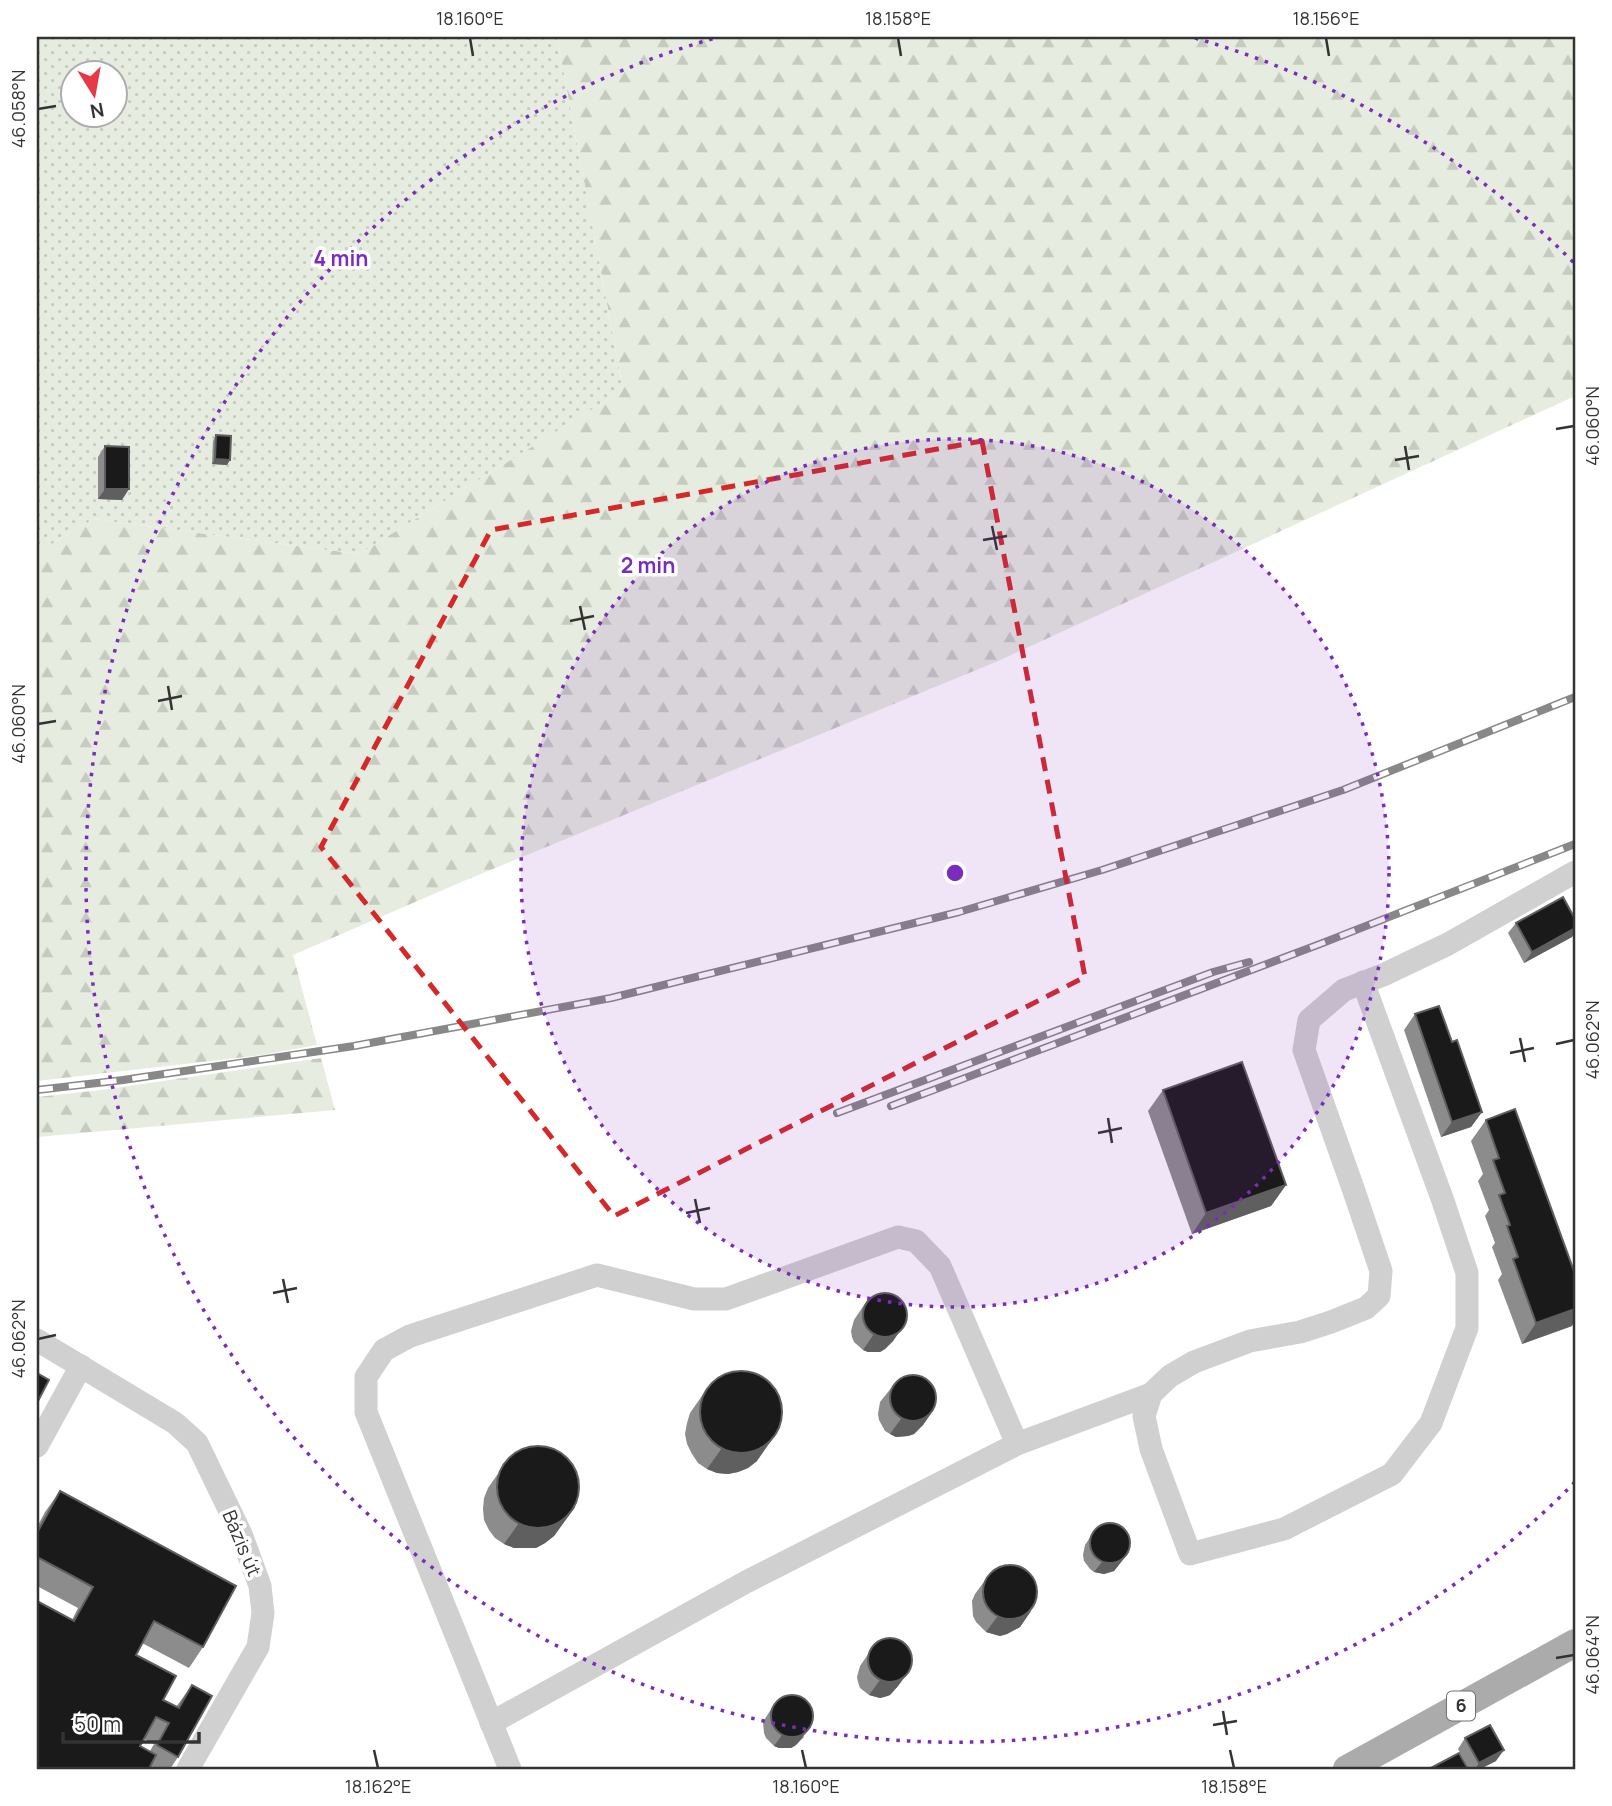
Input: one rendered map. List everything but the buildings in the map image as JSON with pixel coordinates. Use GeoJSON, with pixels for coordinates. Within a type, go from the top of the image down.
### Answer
{"type":"FeatureCollection","features":[{"type":"Feature","properties":{"kind":"main road","name":"6"},"geometry":{"type":"LineString","coordinates":[[1347,1769],[1575,1643]]}},
{"type":"Feature","properties":{"kind":"street"},"geometry":{"type":"LineString","coordinates":[[491,1723],[746,1582],[1017,1444],[1151,1394],[1170,1376],[1194,1362],[1250,1341],[1300,1332],[1366,1308],[1379,1296],[1381,1271],[1304,1050],[1309,1020],[1344,990],[1448,944],[1575,872]]}},
{"type":"Feature","properties":{"kind":"street"},"geometry":{"type":"LineString","coordinates":[[1151,1394],[1144,1416],[1152,1449],[1190,1554],[1284,1529],[1392,1474],[1431,1423],[1467,1328],[1467,1273],[1363,982]]}},
{"type":"Feature","properties":{"kind":"street"},"geometry":{"type":"LineString","coordinates":[[510,1769],[366,1412],[366,1377],[384,1350],[411,1336],[597,1275],[694,1299],[726,1299],[898,1237],[916,1241],[940,1266],[1017,1444]]}},
{"type":"Feature","properties":{"kind":"street","name":"Bázis út"},"geometry":{"type":"LineString","coordinates":[[37,1340],[175,1423],[197,1443],[241,1534],[260,1586],[263,1613],[258,1647],[188,1769]]}},
{"type":"Feature","properties":{"kind":"street"},"geometry":{"type":"LineString","coordinates":[[37,1446],[81,1366]]}},
{"type":"Feature","properties":{"kind":"highlighted area"},"geometry":{"type":"Polygon","coordinates":[[[982,441],[1085,977],[614,1216],[321,847],[491,530],[982,441]]]}},
{"type":"Feature","properties":{"kind":"green space"},"geometry":{"type":"Polygon","coordinates":[[[37,37],[557,37],[623,390],[359,554],[93,519],[37,553],[37,37]]]}},
{"type":"Feature","properties":{"kind":"green space"},"geometry":{"type":"Polygon","coordinates":[[[557,37],[1575,37],[1575,396],[998,661],[466,880],[293,955],[317,1045],[262,1055],[37,1081],[37,553],[93,519],[359,554],[623,390],[557,37]]]}},
{"type":"Feature","properties":{"kind":"green space"},"geometry":{"type":"Polygon","coordinates":[[[321,1058],[335,1110],[37,1137],[37,1097],[321,1058]]]}},
{"type":"Feature","properties":{"kind":"railway"},"geometry":{"type":"LineString","coordinates":[[37,1090],[354,1046],[611,998],[959,912],[1102,870],[1343,790],[1575,697]]}},
{"type":"Feature","properties":{"kind":"railway"},"geometry":{"type":"LineString","coordinates":[[891,1106],[1320,944],[1575,844]]}},
{"type":"Feature","properties":{"kind":"railway"},"geometry":{"type":"LineString","coordinates":[[837,1113],[1213,972],[1249,962]]}}]}
